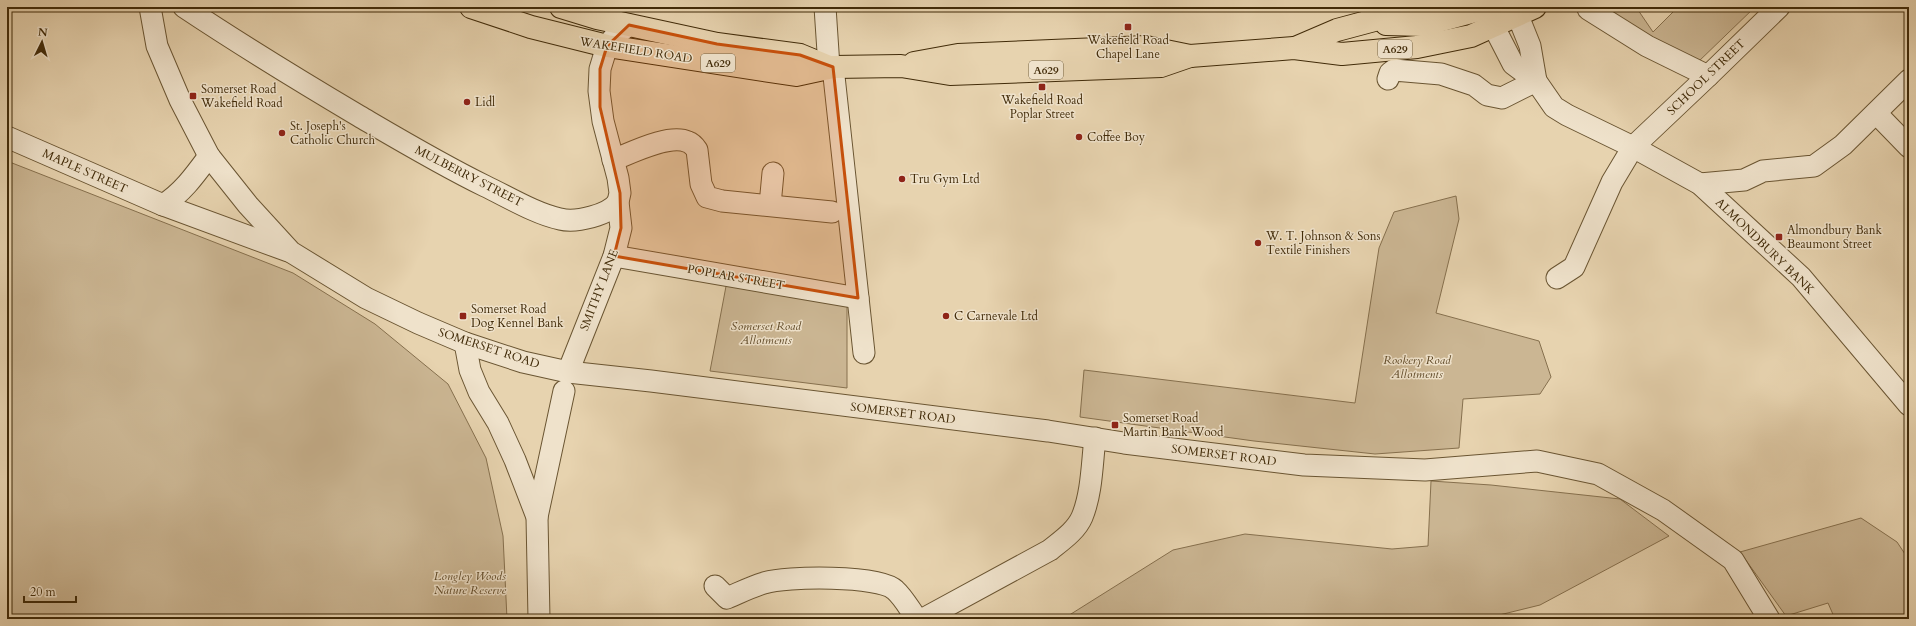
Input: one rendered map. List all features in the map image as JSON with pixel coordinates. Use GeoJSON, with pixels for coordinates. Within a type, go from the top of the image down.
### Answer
{"type":"FeatureCollection","features":[{"type":"Feature","properties":{"kind":"highway","name":"WAKEFIELD ROAD"},"geometry":{"type":"LineString","coordinates":[[471,7],[532,27],[607,46],[796,75],[831,67],[901,66],[958,55],[1146,47],[1190,56],[1294,48],[1342,54],[1416,47],[1471,36],[1492,12],[1526,12]]}},
{"type":"Feature","properties":{"kind":"highway","name":"WAKEFIELD ROAD"},"geometry":{"type":"LineString","coordinates":[[561,7],[586,15],[717,44],[800,55],[831,67]]}},
{"type":"Feature","properties":{"kind":"highway","name":"WAKEFIELD ROAD"},"geometry":{"type":"LineString","coordinates":[[1294,48],[1337,30],[1369,23],[1423,7]]}},
{"type":"Feature","properties":{"kind":"highway"},"geometry":{"type":"LineString","coordinates":[[1369,23],[1424,25],[1492,12]]}},
{"type":"Feature","properties":{"kind":"street","name":"SOMERSET ROAD"},"geometry":{"type":"LineString","coordinates":[[150,7],[157,46],[180,100],[209,156],[248,205],[291,252],[366,298],[418,323],[465,343],[523,362],[566,381],[651,381],[1304,464],[1425,470],[1537,461],[1598,474],[1663,510],[1733,560],[1769,619]]}},
{"type":"Feature","properties":{"kind":"street","name":"MULBERRY STREET"},"geometry":{"type":"LineString","coordinates":[[184,7],[260,57],[449,169],[523,204],[561,220],[581,218],[608,212],[614,208],[618,202]]}},
{"type":"Feature","properties":{"kind":"street"},"geometry":{"type":"LineString","coordinates":[[825,7],[864,353]]}},
{"type":"Feature","properties":{"kind":"street"},"geometry":{"type":"LineString","coordinates":[[1589,7],[1588,9],[1647,46],[1708,76]]}},
{"type":"Feature","properties":{"kind":"street","name":"SCHOOL STREET"},"geometry":{"type":"LineString","coordinates":[[1632,147],[1780,7]]}},
{"type":"Feature","properties":{"kind":"street","name":"ALMONDBURY BANK"},"geometry":{"type":"LineString","coordinates":[[1492,12],[1513,64],[1536,81],[1554,107],[1700,184],[1801,277],[1909,405]]}},
{"type":"Feature","properties":{"kind":"street","name":"ALMONDBURY BANK"},"geometry":{"type":"LineString","coordinates":[[1526,12],[1536,81]]}},
{"type":"Feature","properties":{"kind":"street","name":"SMITHY LANE"},"geometry":{"type":"LineString","coordinates":[[537,517],[566,381],[614,256],[621,228],[618,202],[620,193],[601,114],[599,91],[600,69],[607,46],[616,35],[629,25]]}},
{"type":"Feature","properties":{"kind":"street"},"geometry":{"type":"LineString","coordinates":[[1388,79],[1390,73],[1394,70],[1477,77],[1487,95],[1502,98],[1536,81]]}},
{"type":"Feature","properties":{"kind":"street"},"geometry":{"type":"LineString","coordinates":[[1700,184],[1744,180],[1763,170],[1814,166],[1843,145],[1909,80]]}},
{"type":"Feature","properties":{"kind":"street"},"geometry":{"type":"LineString","coordinates":[[1876,113],[1909,147]]}},
{"type":"Feature","properties":{"kind":"street","name":"MAPLE STREET"},"geometry":{"type":"LineString","coordinates":[[7,137],[163,205],[291,252]]}},
{"type":"Feature","properties":{"kind":"street"},"geometry":{"type":"LineString","coordinates":[[613,160],[658,143],[676,139],[688,142],[697,150],[701,184],[707,197],[722,201],[832,212]]}},
{"type":"Feature","properties":{"kind":"street"},"geometry":{"type":"LineString","coordinates":[[1557,278],[1574,267],[1612,182],[1632,147]]}},
{"type":"Feature","properties":{"kind":"street"},"geometry":{"type":"LineString","coordinates":[[163,205],[178,195],[192,180],[209,156]]}},
{"type":"Feature","properties":{"kind":"street"},"geometry":{"type":"LineString","coordinates":[[770,206],[773,173]]}},
{"type":"Feature","properties":{"kind":"street","name":"POPLAR STREET"},"geometry":{"type":"LineString","coordinates":[[614,256],[858,298]]}},
{"type":"Feature","properties":{"kind":"street"},"geometry":{"type":"LineString","coordinates":[[465,343],[470,370],[479,392],[498,423],[516,460],[537,517],[539,619]]}},
{"type":"Feature","properties":{"kind":"street"},"geometry":{"type":"LineString","coordinates":[[923,619],[1050,550],[1068,536],[1081,518],[1088,493],[1095,438]]}},
{"type":"Feature","properties":{"kind":"street"},"geometry":{"type":"LineString","coordinates":[[722,600],[764,582],[786,578],[815,577],[879,583],[895,589],[917,619]]}},
{"type":"Feature","properties":{"kind":"highlighted area"},"geometry":{"type":"Polygon","coordinates":[[[629,25],[717,44],[800,55],[833,67],[858,298],[614,256],[621,228],[620,193],[600,107],[600,69],[607,46],[629,25]]]}},
{"type":"Feature","properties":{"kind":"green space"},"geometry":{"type":"Polygon","coordinates":[[[1606,7],[1636,7],[1653,32],[1678,7],[1755,7],[1697,63],[1610,15],[1606,7]]]}},
{"type":"Feature","properties":{"kind":"green space","name":"Longley Woods Nature Reserve"},"geometry":{"type":"Polygon","coordinates":[[[7,161],[293,273],[375,324],[448,384],[486,458],[503,536],[507,619],[7,619],[7,161]]]}},
{"type":"Feature","properties":{"kind":"green space","name":"Rookery Road Allotments"},"geometry":{"type":"Polygon","coordinates":[[[1456,196],[1459,219],[1436,313],[1539,341],[1551,377],[1540,394],[1463,399],[1459,448],[1375,454],[1254,441],[1080,417],[1084,370],[1355,403],[1379,248],[1394,212],[1456,196]]]}},
{"type":"Feature","properties":{"kind":"green space","name":"Somerset Road Allotments"},"geometry":{"type":"Polygon","coordinates":[[[727,281],[847,302],[847,388],[710,371],[727,281]]]}},
{"type":"Feature","properties":{"kind":"green space"},"geometry":{"type":"Polygon","coordinates":[[[1431,481],[1491,485],[1620,499],[1669,536],[1540,605],[1483,619],[1063,619],[1173,550],[1245,534],[1392,549],[1428,546],[1431,481]]]}},
{"type":"Feature","properties":{"kind":"green space"},"geometry":{"type":"Polygon","coordinates":[[[1861,518],[1897,542],[1909,560],[1909,619],[1835,619],[1828,603],[1786,616],[1740,552],[1861,518]]]}},
{"type":"Feature","properties":{"kind":"place","name":"Wakefield Road Chapel Lane"},"geometry":{"type":"Point","coordinates":[1128,27]}},
{"type":"Feature","properties":{"kind":"place","name":"Wakefield Road Poplar Street"},"geometry":{"type":"Point","coordinates":[1042,87]}},
{"type":"Feature","properties":{"kind":"place","name":"Somerset Road Wakefield Road"},"geometry":{"type":"Point","coordinates":[193,96]}},
{"type":"Feature","properties":{"kind":"place","name":"Lidl"},"geometry":{"type":"Point","coordinates":[467,102]}},
{"type":"Feature","properties":{"kind":"place","name":"St. Joseph's Catholic Church"},"geometry":{"type":"Point","coordinates":[282,133]}},
{"type":"Feature","properties":{"kind":"place","name":"Coffee Boy"},"geometry":{"type":"Point","coordinates":[1079,137]}},
{"type":"Feature","properties":{"kind":"place","name":"Tru Gym Ltd"},"geometry":{"type":"Point","coordinates":[902,179]}},
{"type":"Feature","properties":{"kind":"place","name":"Almondbury Bank Beaumont Street"},"geometry":{"type":"Point","coordinates":[1779,237]}},
{"type":"Feature","properties":{"kind":"place","name":"W. T. Johnson & Sons Textile Finishers"},"geometry":{"type":"Point","coordinates":[1258,243]}},
{"type":"Feature","properties":{"kind":"place","name":"Somerset Road Dog Kennel Bank"},"geometry":{"type":"Point","coordinates":[463,316]}},
{"type":"Feature","properties":{"kind":"place","name":"C Carnevale Ltd"},"geometry":{"type":"Point","coordinates":[946,316]}},
{"type":"Feature","properties":{"kind":"place","name":"Somerset Road Martin Bank Wood"},"geometry":{"type":"Point","coordinates":[1115,425]}}]}
